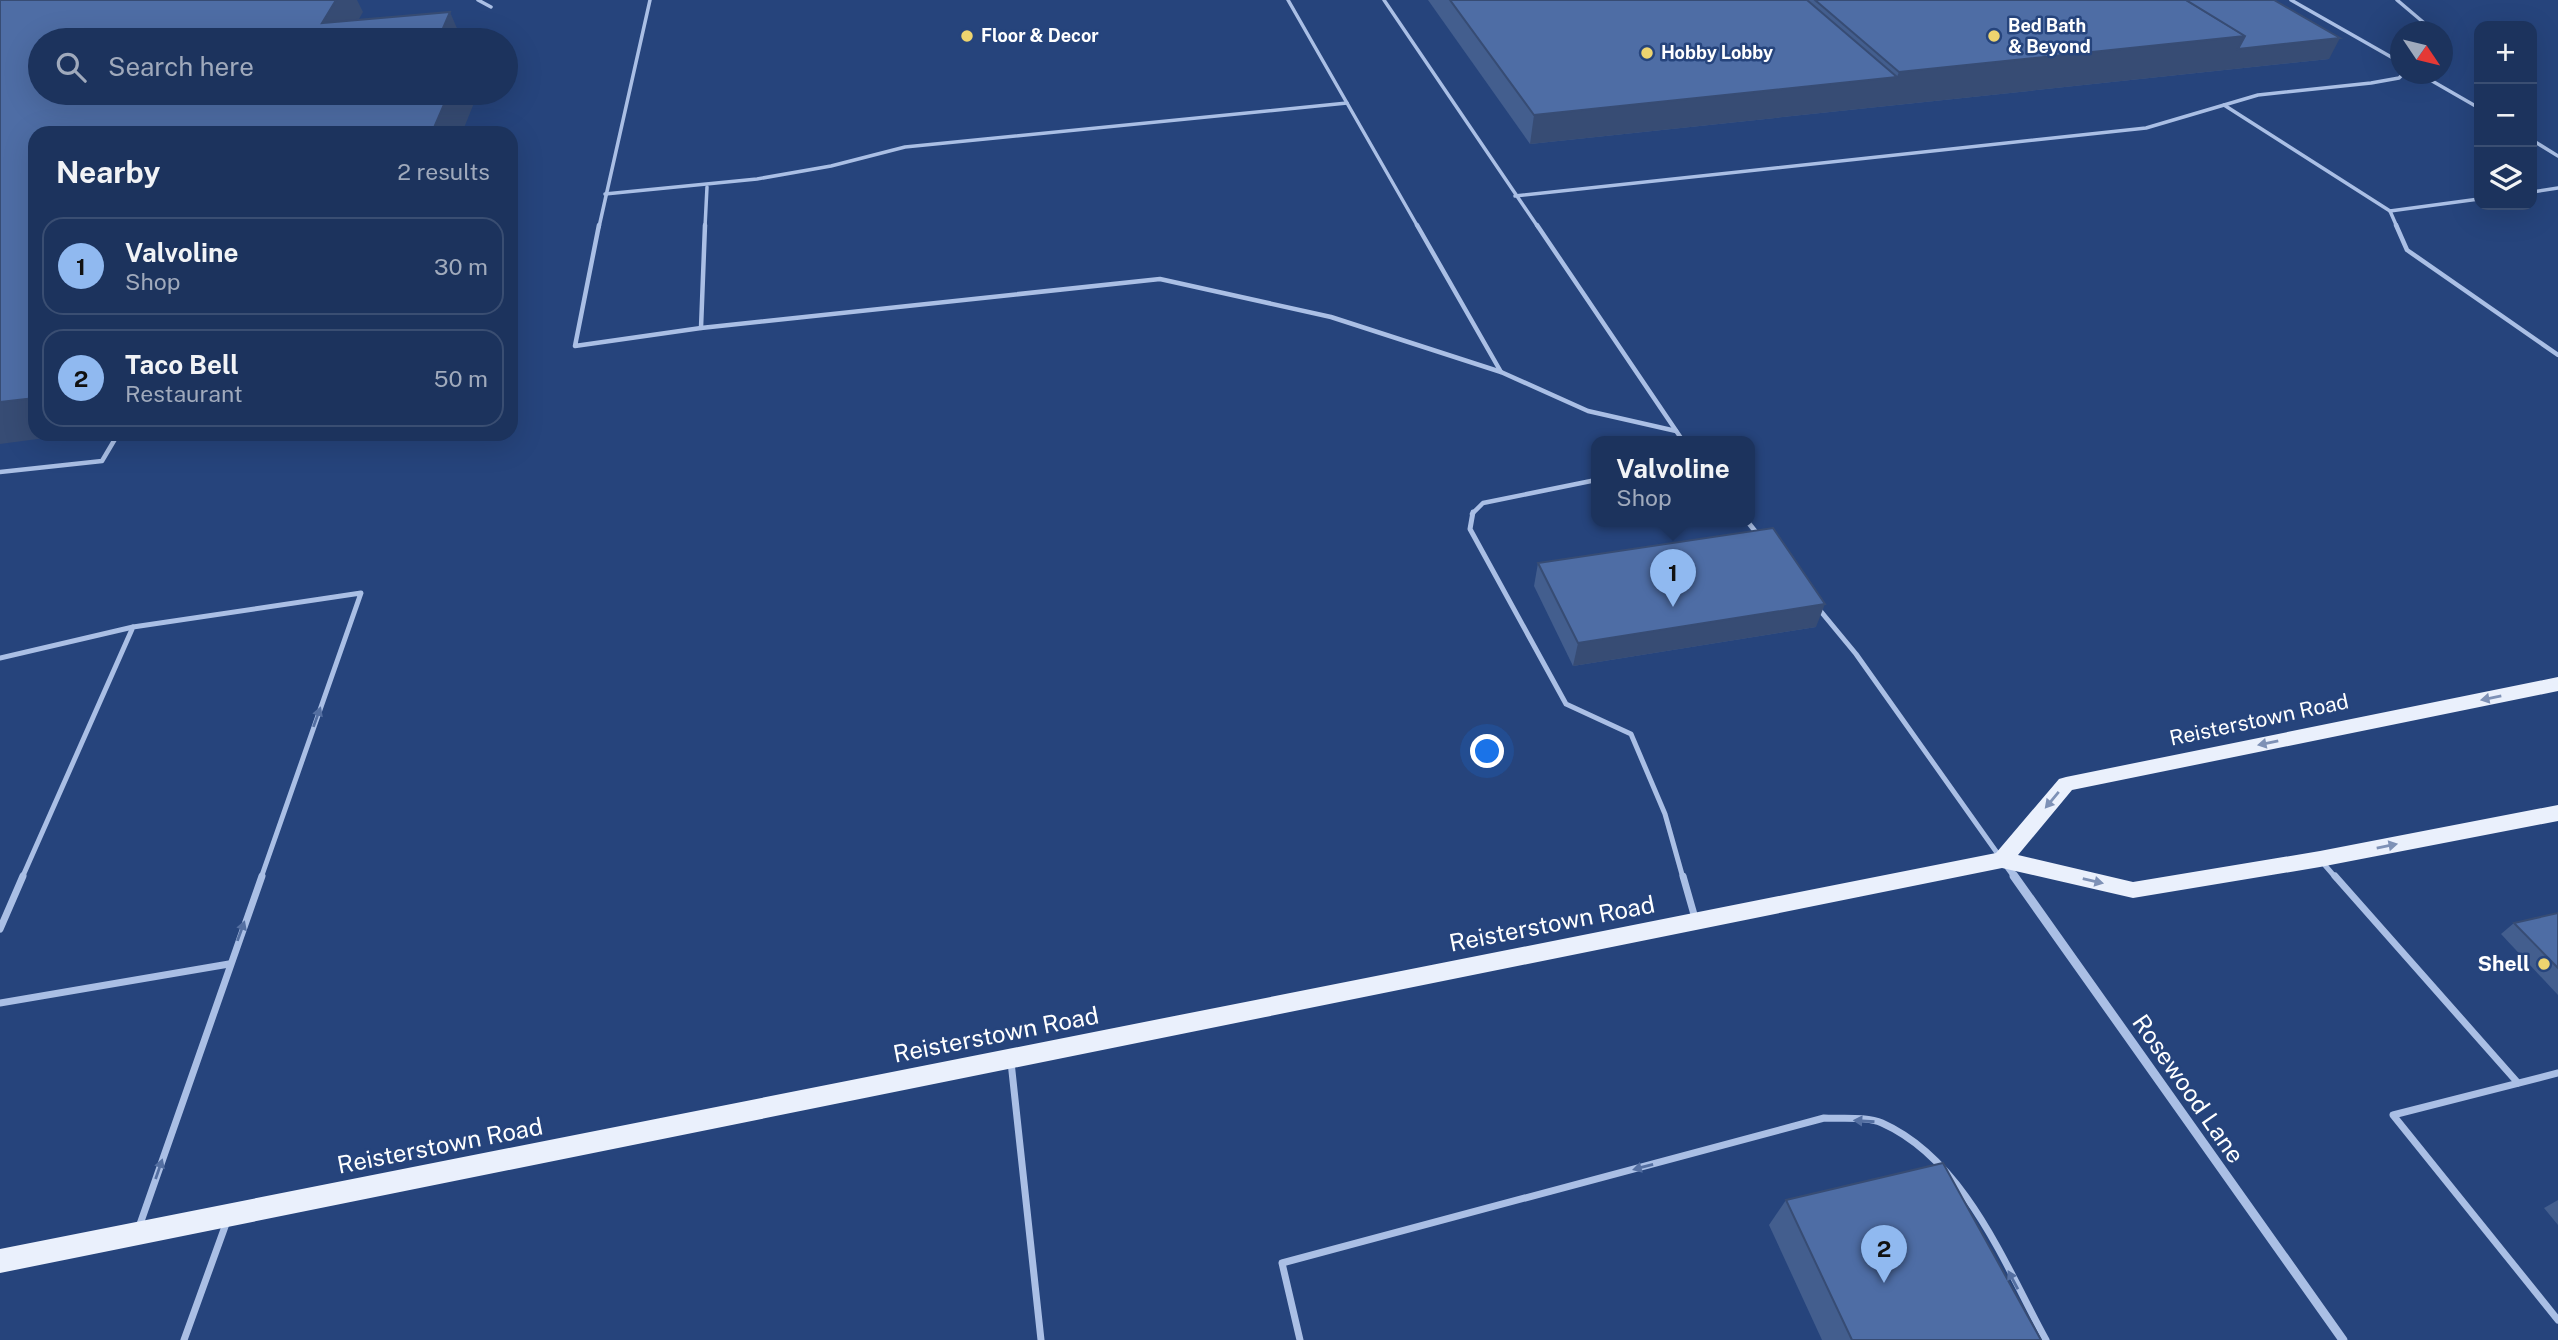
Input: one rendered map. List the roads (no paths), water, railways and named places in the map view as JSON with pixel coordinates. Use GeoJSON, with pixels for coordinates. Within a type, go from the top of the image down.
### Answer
{"type":"FeatureCollection","features":[{"type":"Feature","properties":{"kind":"main road","name":"Reisterstown Road"},"geometry":{"type":"LineString","coordinates":[[2002,860],[2066,784],[2558,684]]}},
{"type":"Feature","properties":{"kind":"main road","name":"Reisterstown Road"},"geometry":{"type":"LineString","coordinates":[[0,1261],[2002,860],[2133,890],[2320,859],[2558,813]]}},
{"type":"Feature","properties":{"kind":"street","name":"Rosewood Lane"},"geometry":{"type":"LineString","coordinates":[[2002,860],[2343,1340]]}},
{"type":"Feature","properties":{"kind":"lane"},"geometry":{"type":"LineString","coordinates":[[478,0],[491,7]]}},
{"type":"Feature","properties":{"kind":"lane"},"geometry":{"type":"LineString","coordinates":[[650,0],[605,194],[575,346],[701,328],[1160,279],[1331,317],[1502,372],[1588,411],[1676,430]]}},
{"type":"Feature","properties":{"kind":"lane"},"geometry":{"type":"LineString","coordinates":[[1288,0],[1502,372]]}},
{"type":"Feature","properties":{"kind":"lane"},"geometry":{"type":"LineString","coordinates":[[1384,0],[1680,436]]}},
{"type":"Feature","properties":{"kind":"lane"},"geometry":{"type":"LineString","coordinates":[[2291,0],[2390,56]]}},
{"type":"Feature","properties":{"kind":"lane"},"geometry":{"type":"LineString","coordinates":[[2397,0],[2422,21]]}},
{"type":"Feature","properties":{"kind":"lane"},"geometry":{"type":"LineString","coordinates":[[1515,196],[2146,128],[2258,96],[2390,80]]}},
{"type":"Feature","properties":{"kind":"lane"},"geometry":{"type":"LineString","coordinates":[[2437,84],[2474,105]]}},
{"type":"Feature","properties":{"kind":"lane"},"geometry":{"type":"LineString","coordinates":[[605,194],[707,187],[844,165],[905,147],[1347,103]]}},
{"type":"Feature","properties":{"kind":"lane"},"geometry":{"type":"LineString","coordinates":[[2223,105],[2390,211],[2407,250],[2558,355]]}},
{"type":"Feature","properties":{"kind":"lane"},"geometry":{"type":"LineString","coordinates":[[2537,143],[2558,156]]}},
{"type":"Feature","properties":{"kind":"lane"},"geometry":{"type":"LineString","coordinates":[[701,328],[707,187]]}},
{"type":"Feature","properties":{"kind":"lane"},"geometry":{"type":"LineString","coordinates":[[2537,191],[2558,188]]}},
{"type":"Feature","properties":{"kind":"lane"},"geometry":{"type":"LineString","coordinates":[[2390,211],[2474,200]]}},
{"type":"Feature","properties":{"kind":"lane"},"geometry":{"type":"LineString","coordinates":[[0,472],[103,461],[114,441]]}},
{"type":"Feature","properties":{"kind":"lane"},"geometry":{"type":"LineString","coordinates":[[1591,481],[1483,503],[1472,513],[1470,529],[1566,704],[1631,734],[1665,814],[1697,922]]}},
{"type":"Feature","properties":{"kind":"lane"},"geometry":{"type":"LineString","coordinates":[[1752,527],[1763,542]]}},
{"type":"Feature","properties":{"kind":"lane"},"geometry":{"type":"LineString","coordinates":[[0,658],[133,627],[361,593],[136,1234]]}},
{"type":"Feature","properties":{"kind":"lane"},"geometry":{"type":"LineString","coordinates":[[1814,603],[1856,653],[2002,860]]}},
{"type":"Feature","properties":{"kind":"lane"},"geometry":{"type":"LineString","coordinates":[[0,929],[133,627]]}},
{"type":"Feature","properties":{"kind":"lane"},"geometry":{"type":"LineString","coordinates":[[2320,859],[2518,1083]]}},
{"type":"Feature","properties":{"kind":"lane"},"geometry":{"type":"LineString","coordinates":[[0,1003],[229,964]]}},
{"type":"Feature","properties":{"kind":"lane"},"geometry":{"type":"LineString","coordinates":[[1010,1059],[1041,1340]]}},
{"type":"Feature","properties":{"kind":"lane"},"geometry":{"type":"LineString","coordinates":[[2558,1073],[2393,1115],[2558,1320]]}},
{"type":"Feature","properties":{"kind":"lane"},"geometry":{"type":"LineString","coordinates":[[1300,1340],[1282,1263],[1825,1118],[1880,1122],[1926,1149],[1965,1193],[2046,1340]]}},
{"type":"Feature","properties":{"kind":"lane"},"geometry":{"type":"LineString","coordinates":[[184,1340],[229,1216]]}},
{"type":"Feature","properties":{"kind":"place","name":"Floor & Decor"},"geometry":{"type":"Point","coordinates":[967,36]}},
{"type":"Feature","properties":{"kind":"place","name":"Bed Bath & Beyond"},"geometry":{"type":"Point","coordinates":[1994,36]}},
{"type":"Feature","properties":{"kind":"place","name":"Hobby Lobby"},"geometry":{"type":"Point","coordinates":[1647,53]}},
{"type":"Feature","properties":{"kind":"place","name":"Valvoline"},"geometry":{"type":"Point","coordinates":[1673,607]}},
{"type":"Feature","properties":{"kind":"place","name":"Shell"},"geometry":{"type":"Point","coordinates":[2544,964]}},
{"type":"Feature","properties":{"kind":"place","name":"Taco Bell"},"geometry":{"type":"Point","coordinates":[1884,1283]}}]}
